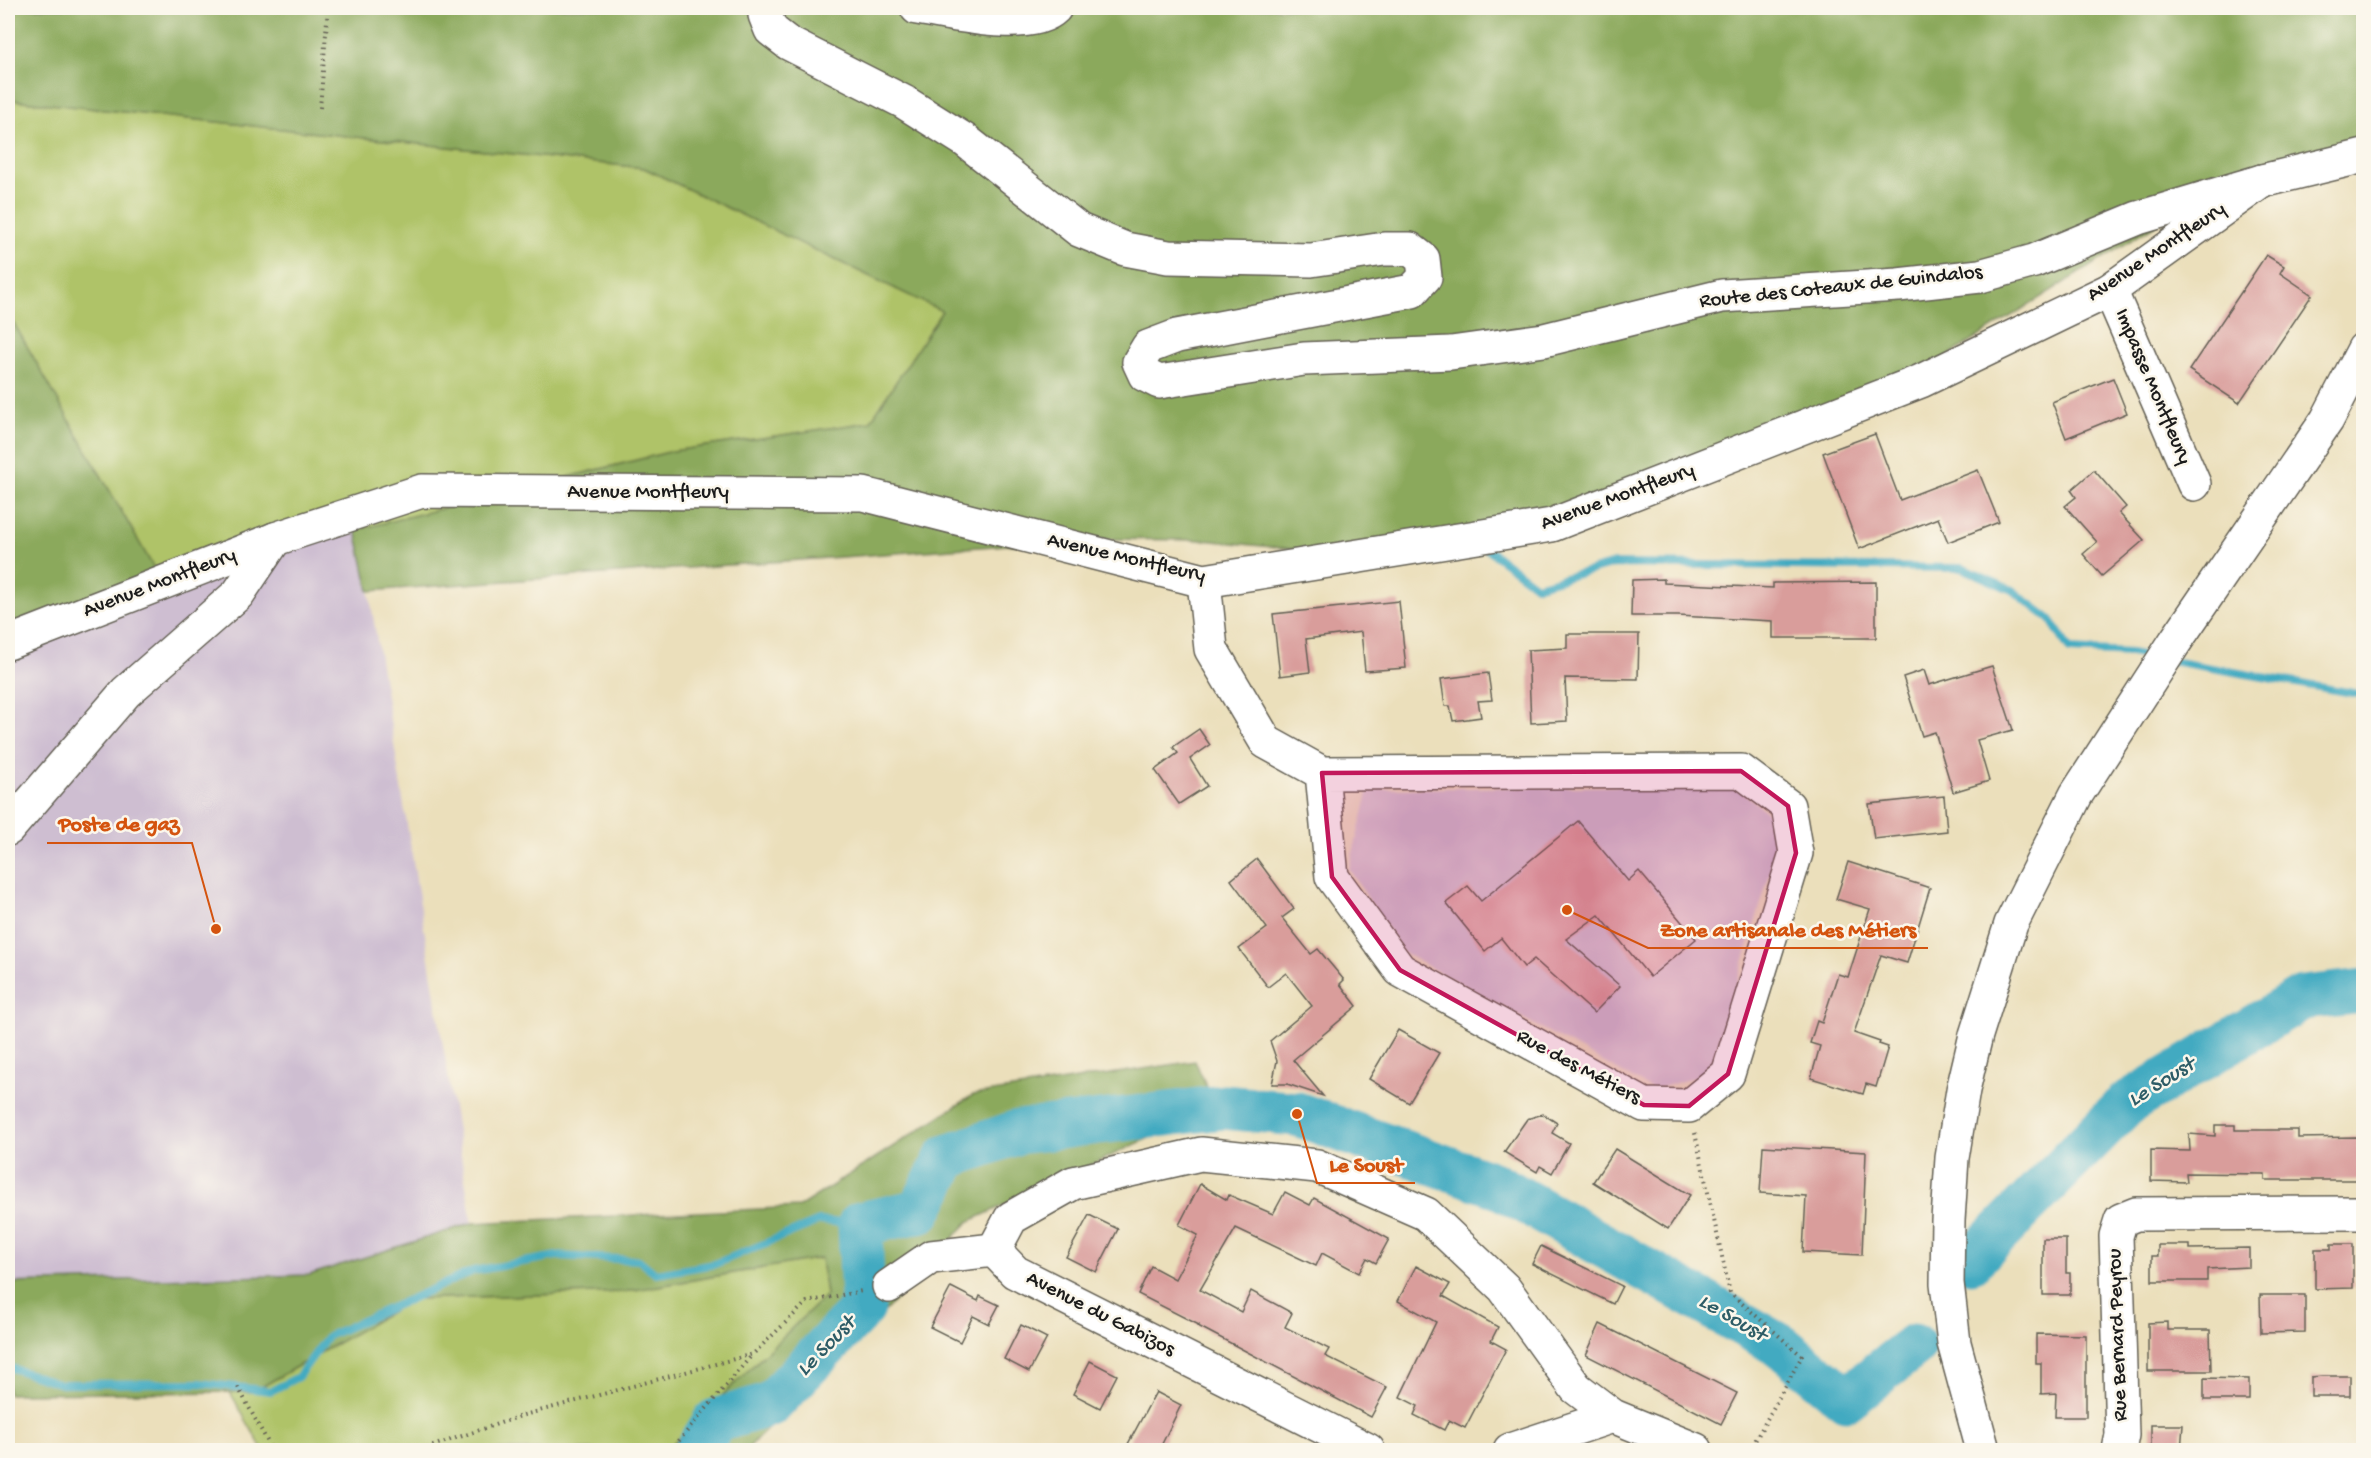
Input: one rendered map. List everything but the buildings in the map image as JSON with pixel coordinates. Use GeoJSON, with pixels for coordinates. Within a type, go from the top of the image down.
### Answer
{"type":"FeatureCollection","features":[{"type":"Feature","properties":{"kind":"street","name":"Route des Coteaux de Guindalos"},"geometry":{"type":"LineString","coordinates":[[766,8],[765,15],[771,30],[788,43],[904,102],[966,141],[1079,230],[1125,249],[1168,257],[1311,260],[1383,249],[1410,249],[1423,259],[1425,277],[1412,291],[1177,336],[1148,347],[1139,362],[1145,375],[1159,382],[1304,358],[1451,353],[1544,340],[1722,296],[1898,285],[1980,276],[2034,261],[2138,218],[2262,181],[2360,159]]}},
{"type":"Feature","properties":{"kind":"street"},"geometry":{"type":"LineString","coordinates":[[917,8],[1008,21],[1036,17],[1055,8]]}},
{"type":"Feature","properties":{"kind":"street","name":"Avenue Montfleury"},"geometry":{"type":"LineString","coordinates":[[8,643],[274,539],[423,491],[863,495],[1204,581],[1552,525],[1921,381],[2110,290],[2262,181]]}},
{"type":"Feature","properties":{"kind":"street","name":"Impasse Montfleury"},"geometry":{"type":"LineString","coordinates":[[2110,290],[2194,484]]}},
{"type":"Feature","properties":{"kind":"street"},"geometry":{"type":"LineString","coordinates":[[1983,1450],[1954,1343],[1947,1283],[1948,1230],[1952,1158],[1963,1090],[1976,1035],[2011,924],[2076,795],[2153,674],[2327,420],[2364,349]]}},
{"type":"Feature","properties":{"kind":"street"},"geometry":{"type":"LineString","coordinates":[[2327,420],[2364,381]]}},
{"type":"Feature","properties":{"kind":"street"},"geometry":{"type":"LineString","coordinates":[[8,829],[126,692],[238,594],[274,539]]}},
{"type":"Feature","properties":{"kind":"street"},"geometry":{"type":"LineString","coordinates":[[1204,581],[1211,649],[1266,742],[1322,773],[1741,771],[1788,806],[1796,853],[1728,1074],[1689,1106]]}},
{"type":"Feature","properties":{"kind":"street","name":"Rue des Métiers"},"geometry":{"type":"LineString","coordinates":[[1322,773],[1332,877],[1400,970],[1644,1105],[1689,1106]]}},
{"type":"Feature","properties":{"kind":"street"},"geometry":{"type":"LineString","coordinates":[[889,1286],[931,1257],[994,1250],[1011,1218],[1073,1183],[1201,1154],[1317,1166],[1426,1214],[1504,1288],[1576,1388],[1613,1416],[1696,1450]]}},
{"type":"Feature","properties":{"kind":"street","name":"Rue Bernard Peyrou"},"geometry":{"type":"LineString","coordinates":[[2119,1450],[2122,1435],[2116,1236],[2121,1220],[2136,1214],[2364,1213]]}},
{"type":"Feature","properties":{"kind":"street","name":"Avenue du Gabizos"},"geometry":{"type":"LineString","coordinates":[[994,1250],[1015,1272],[1368,1450]]}},
{"type":"Feature","properties":{"kind":"street"},"geometry":{"type":"LineString","coordinates":[[1966,1393],[2005,1450]]}},
{"type":"Feature","properties":{"kind":"street"},"geometry":{"type":"LineString","coordinates":[[1510,1450],[1613,1416]]}},
{"type":"Feature","properties":{"kind":"path"},"geometry":{"type":"LineString","coordinates":[[320,108],[328,8]]}},
{"type":"Feature","properties":{"kind":"path"},"geometry":{"type":"LineString","coordinates":[[1689,1106],[1730,1293],[1802,1356],[1750,1450]]}},
{"type":"Feature","properties":{"kind":"path"},"geometry":{"type":"LineString","coordinates":[[671,1450],[753,1354],[807,1302],[834,1297]]}},
{"type":"Feature","properties":{"kind":"path"},"geometry":{"type":"LineString","coordinates":[[421,1450],[524,1416],[753,1354]]}},
{"type":"Feature","properties":{"kind":"path"},"geometry":{"type":"LineString","coordinates":[[238,1387],[272,1450]]}},
{"type":"Feature","properties":{"kind":"highlighted area"},"geometry":{"type":"Polygon","coordinates":[[[1741,771],[1788,806],[1796,853],[1728,1074],[1689,1106],[1644,1105],[1400,970],[1332,877],[1322,773],[1741,771]]]}},
{"type":"Feature","properties":{"kind":"shaded area"},"geometry":{"type":"Polygon","coordinates":[[[356,530],[369,591],[472,1223],[309,1275],[8,1283],[8,635],[356,530]]]}},
{"type":"Feature","properties":{"kind":"shaded area"},"geometry":{"type":"Polygon","coordinates":[[[1735,785],[1784,827],[1710,1072],[1654,1090],[1402,952],[1349,869],[1369,789],[1735,785]]]}},
{"type":"Feature","properties":{"kind":"green space"},"geometry":{"type":"Polygon","coordinates":[[[8,8],[2364,8],[2363,148],[2236,174],[1940,361],[1547,522],[1369,557],[1203,540],[1090,539],[369,591],[356,530],[673,451],[870,422],[942,311],[644,168],[13,100],[8,84],[8,8]]]}},
{"type":"Feature","properties":{"kind":"green space"},"geometry":{"type":"Polygon","coordinates":[[[8,84],[14,100],[644,168],[942,311],[871,422],[673,451],[356,530],[163,584],[8,313],[8,84]]]}},
{"type":"Feature","properties":{"kind":"green space"},"geometry":{"type":"Polygon","coordinates":[[[8,313],[163,584],[8,635],[8,313]]]}},
{"type":"Feature","properties":{"kind":"green space"},"geometry":{"type":"Polygon","coordinates":[[[1195,1061],[1216,1107],[968,1222],[862,1336],[746,1450],[666,1450],[826,1295],[821,1258],[623,1292],[413,1299],[253,1392],[8,1394],[8,1283],[309,1275],[472,1223],[799,1207],[973,1095],[1195,1061]]]}},
{"type":"Feature","properties":{"kind":"green space"},"geometry":{"type":"Polygon","coordinates":[[[821,1258],[826,1295],[666,1450],[263,1450],[230,1392],[253,1392],[413,1299],[623,1292],[821,1258]]]}},
{"type":"Feature","properties":{"kind":"waterway"},"geometry":{"type":"LineString","coordinates":[[1482,545],[1536,586],[1614,564],[1962,568],[2012,590],[2050,619],[2070,650],[2131,653],[2154,658]]}},
{"type":"Feature","properties":{"kind":"waterway"},"geometry":{"type":"LineString","coordinates":[[2172,661],[2364,695]]}},
{"type":"Feature","properties":{"kind":"waterway","name":"Le Soust"},"geometry":{"type":"LineString","coordinates":[[1971,1261],[2126,1104],[2302,998],[2364,991]]}},
{"type":"Feature","properties":{"kind":"waterway","name":"Le Soust"},"geometry":{"type":"LineString","coordinates":[[697,1450],[715,1421],[771,1404],[863,1308],[860,1224],[920,1211],[947,1157],[1018,1132],[1224,1107],[1297,1114],[1498,1186],[1781,1346],[1846,1399],[1914,1346]]}},
{"type":"Feature","properties":{"kind":"waterway"},"geometry":{"type":"LineString","coordinates":[[8,1367],[61,1384],[200,1383],[271,1391],[298,1377],[328,1336],[473,1271],[557,1256],[639,1260],[656,1274],[715,1264],[819,1221],[860,1224]]}},
{"type":"Feature","properties":{"kind":"place","name":"Zone artisanale des Métiers"},"geometry":{"type":"Point","coordinates":[1567,910]}},
{"type":"Feature","properties":{"kind":"place","name":"Poste de gaz"},"geometry":{"type":"Point","coordinates":[216,929]}},
{"type":"Feature","properties":{"kind":"place","name":"Le Soust"},"geometry":{"type":"Point","coordinates":[1297,1114]}}]}
